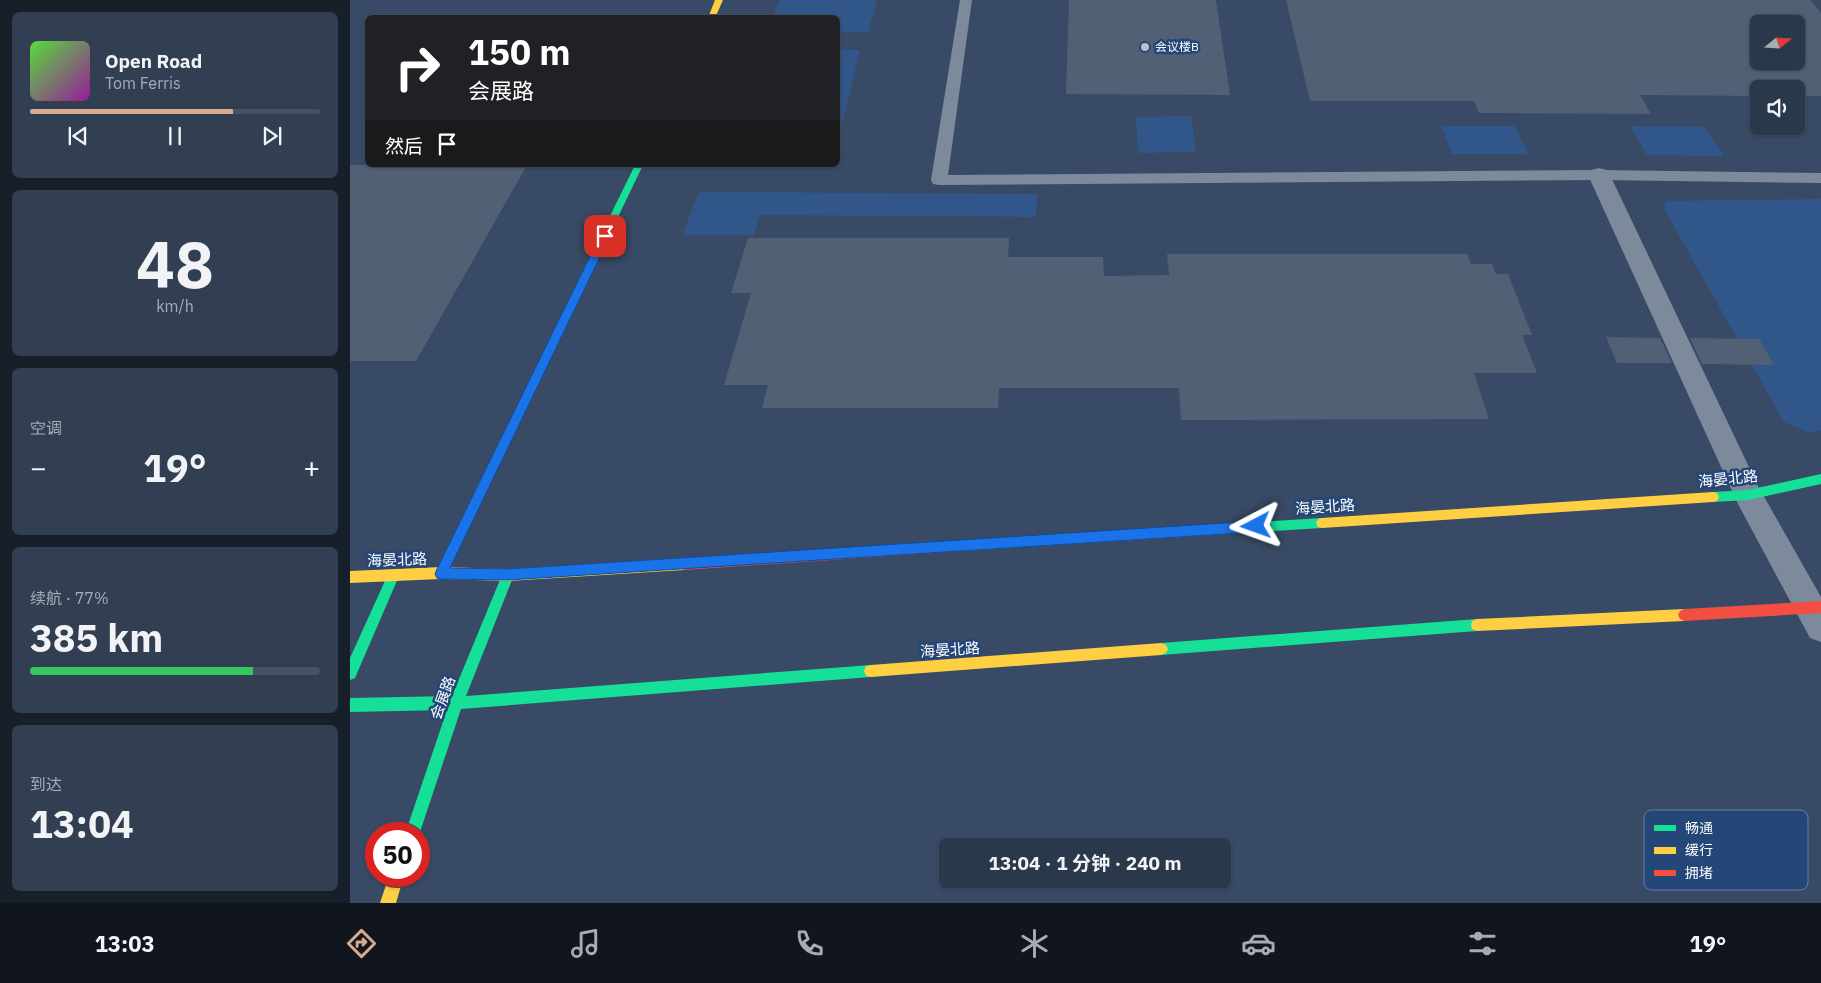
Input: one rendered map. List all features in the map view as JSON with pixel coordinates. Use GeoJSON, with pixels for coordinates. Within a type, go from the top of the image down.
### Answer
{"type":"FeatureCollection","features":[{"type":"Feature","properties":{"kind":"main road"},"geometry":{"type":"LineString","coordinates":[[712,15],[720,0]]}},
{"type":"Feature","properties":{"kind":"main road"},"geometry":{"type":"LineString","coordinates":[[441,574],[638,167]]}},
{"type":"Feature","properties":{"kind":"main road","name":"海晏北路"},"geometry":{"type":"LineString","coordinates":[[350,577],[441,574],[508,575],[1748,494],[1821,479]]}},
{"type":"Feature","properties":{"kind":"main road","name":"会展路"},"geometry":{"type":"LineString","coordinates":[[416,822],[456,703],[508,575]]}},
{"type":"Feature","properties":{"kind":"main road"},"geometry":{"type":"LineString","coordinates":[[350,673],[393,576]]}},
{"type":"Feature","properties":{"kind":"main road","name":"海晏北路"},"geometry":{"type":"LineString","coordinates":[[350,705],[456,703],[1521,622],[1817,614]]}},
{"type":"Feature","properties":{"kind":"main road"},"geometry":{"type":"LineString","coordinates":[[388,903],[393,887]]}},
{"type":"Feature","properties":{"kind":"street"},"geometry":{"type":"LineString","coordinates":[[1599,175],[1748,494],[1817,614]]}},
{"type":"Feature","properties":{"kind":"lane"},"geometry":{"type":"LineString","coordinates":[[966,0],[939,180],[1599,175],[1821,178]]}},
{"type":"Feature","properties":{"kind":"shaded area"},"geometry":{"type":"Polygon","coordinates":[[[779,0],[877,0],[868,32],[840,32],[840,15],[774,15],[779,0]]]}},
{"type":"Feature","properties":{"kind":"shaded area"},"geometry":{"type":"Polygon","coordinates":[[[840,50],[860,50],[840,132],[840,50]]]}},
{"type":"Feature","properties":{"kind":"shaded area"},"geometry":{"type":"Polygon","coordinates":[[[1191,116],[1196,152],[1138,153],[1136,117],[1191,116]]]}},
{"type":"Feature","properties":{"kind":"shaded area"},"geometry":{"type":"Polygon","coordinates":[[[1441,126],[1515,126],[1528,154],[1452,154],[1441,126]]]}},
{"type":"Feature","properties":{"kind":"shaded area"},"geometry":{"type":"Polygon","coordinates":[[[1630,126],[1705,127],[1724,156],[1647,155],[1630,126]]]}},
{"type":"Feature","properties":{"kind":"shaded area"},"geometry":{"type":"Polygon","coordinates":[[[699,192],[1037,194],[1036,217],[760,215],[754,235],[682,235],[699,192]]]}},
{"type":"Feature","properties":{"kind":"shaded area"},"geometry":{"type":"Polygon","coordinates":[[[1821,199],[1821,430],[1810,433],[1784,422],[1663,207],[1667,201],[1821,199]]]}},
{"type":"Feature","properties":{"kind":"building","name":"会议楼B"},"geometry":{"type":"Polygon","coordinates":[[[1069,0],[1216,0],[1230,95],[1066,94],[1069,0]]]}},
{"type":"Feature","properties":{"kind":"building"},"geometry":{"type":"Polygon","coordinates":[[[1286,0],[1810,0],[1821,13],[1821,96],[1805,96],[1805,80],[1750,80],[1750,96],[1640,95],[1651,114],[1479,113],[1474,101],[1310,101],[1286,0]]]}},
{"type":"Feature","properties":{"kind":"building"},"geometry":{"type":"Polygon","coordinates":[[[350,165],[365,165],[365,167],[526,167],[416,361],[350,361],[350,165]]]}},
{"type":"Feature","properties":{"kind":"building"},"geometry":{"type":"Polygon","coordinates":[[[748,238],[1009,238],[1008,257],[1103,257],[1104,276],[1169,275],[1167,254],[1467,254],[1471,264],[1492,264],[1496,274],[1508,274],[1532,335],[1522,335],[1537,373],[1474,373],[1489,419],[1181,420],[1179,388],[999,388],[998,408],[762,408],[768,385],[724,385],[751,293],[731,293],[748,238]]]}},
{"type":"Feature","properties":{"kind":"building"},"geometry":{"type":"Polygon","coordinates":[[[1606,337],[1660,338],[1672,363],[1617,363],[1606,337]]]}},
{"type":"Feature","properties":{"kind":"building"},"geometry":{"type":"Polygon","coordinates":[[[1690,338],[1759,339],[1774,365],[1702,364],[1690,338]]]}},
{"type":"Feature","properties":{"kind":"traffic: fast"},"geometry":{"type":"LineString","coordinates":[[441,573],[638,167]]}},
{"type":"Feature","properties":{"kind":"traffic: fast"},"geometry":{"type":"LineString","coordinates":[[1713,497],[1748,495],[1821,479]]}},
{"type":"Feature","properties":{"kind":"traffic: fast"},"geometry":{"type":"LineString","coordinates":[[963,546],[1322,523]]}},
{"type":"Feature","properties":{"kind":"traffic: fast"},"geometry":{"type":"LineString","coordinates":[[416,822],[456,703],[508,575]]}},
{"type":"Feature","properties":{"kind":"traffic: fast"},"geometry":{"type":"LineString","coordinates":[[350,673],[393,576]]}},
{"type":"Feature","properties":{"kind":"traffic: fast"},"geometry":{"type":"LineString","coordinates":[[1161,649],[1477,625]]}},
{"type":"Feature","properties":{"kind":"traffic: fast"},"geometry":{"type":"LineString","coordinates":[[350,705],[456,703],[871,671]]}},
{"type":"Feature","properties":{"kind":"traffic: slow"},"geometry":{"type":"LineString","coordinates":[[712,15],[719,0]]}},
{"type":"Feature","properties":{"kind":"traffic: slow"},"geometry":{"type":"LineString","coordinates":[[1322,523],[1713,497]]}},
{"type":"Feature","properties":{"kind":"traffic: slow"},"geometry":{"type":"LineString","coordinates":[[350,577],[441,573],[508,575],[684,564]]}},
{"type":"Feature","properties":{"kind":"traffic: slow"},"geometry":{"type":"LineString","coordinates":[[1477,625],[1684,615]]}},
{"type":"Feature","properties":{"kind":"traffic: slow"},"geometry":{"type":"LineString","coordinates":[[871,671],[1161,649]]}},
{"type":"Feature","properties":{"kind":"traffic: slow"},"geometry":{"type":"LineString","coordinates":[[388,903],[393,887]]}},
{"type":"Feature","properties":{"kind":"traffic: jam"},"geometry":{"type":"LineString","coordinates":[[684,564],[963,546]]}},
{"type":"Feature","properties":{"kind":"traffic: jam"},"geometry":{"type":"LineString","coordinates":[[1684,615],[1821,607]]}},
{"type":"Feature","properties":{"kind":"place","name":"会议楼B"},"geometry":{"type":"Point","coordinates":[1145,47]}},
{"type":"Feature","properties":{"kind":"route"},"geometry":{"type":"LineString","coordinates":[[605,236],[441,574],[508,575],[1256,526]]}}]}
